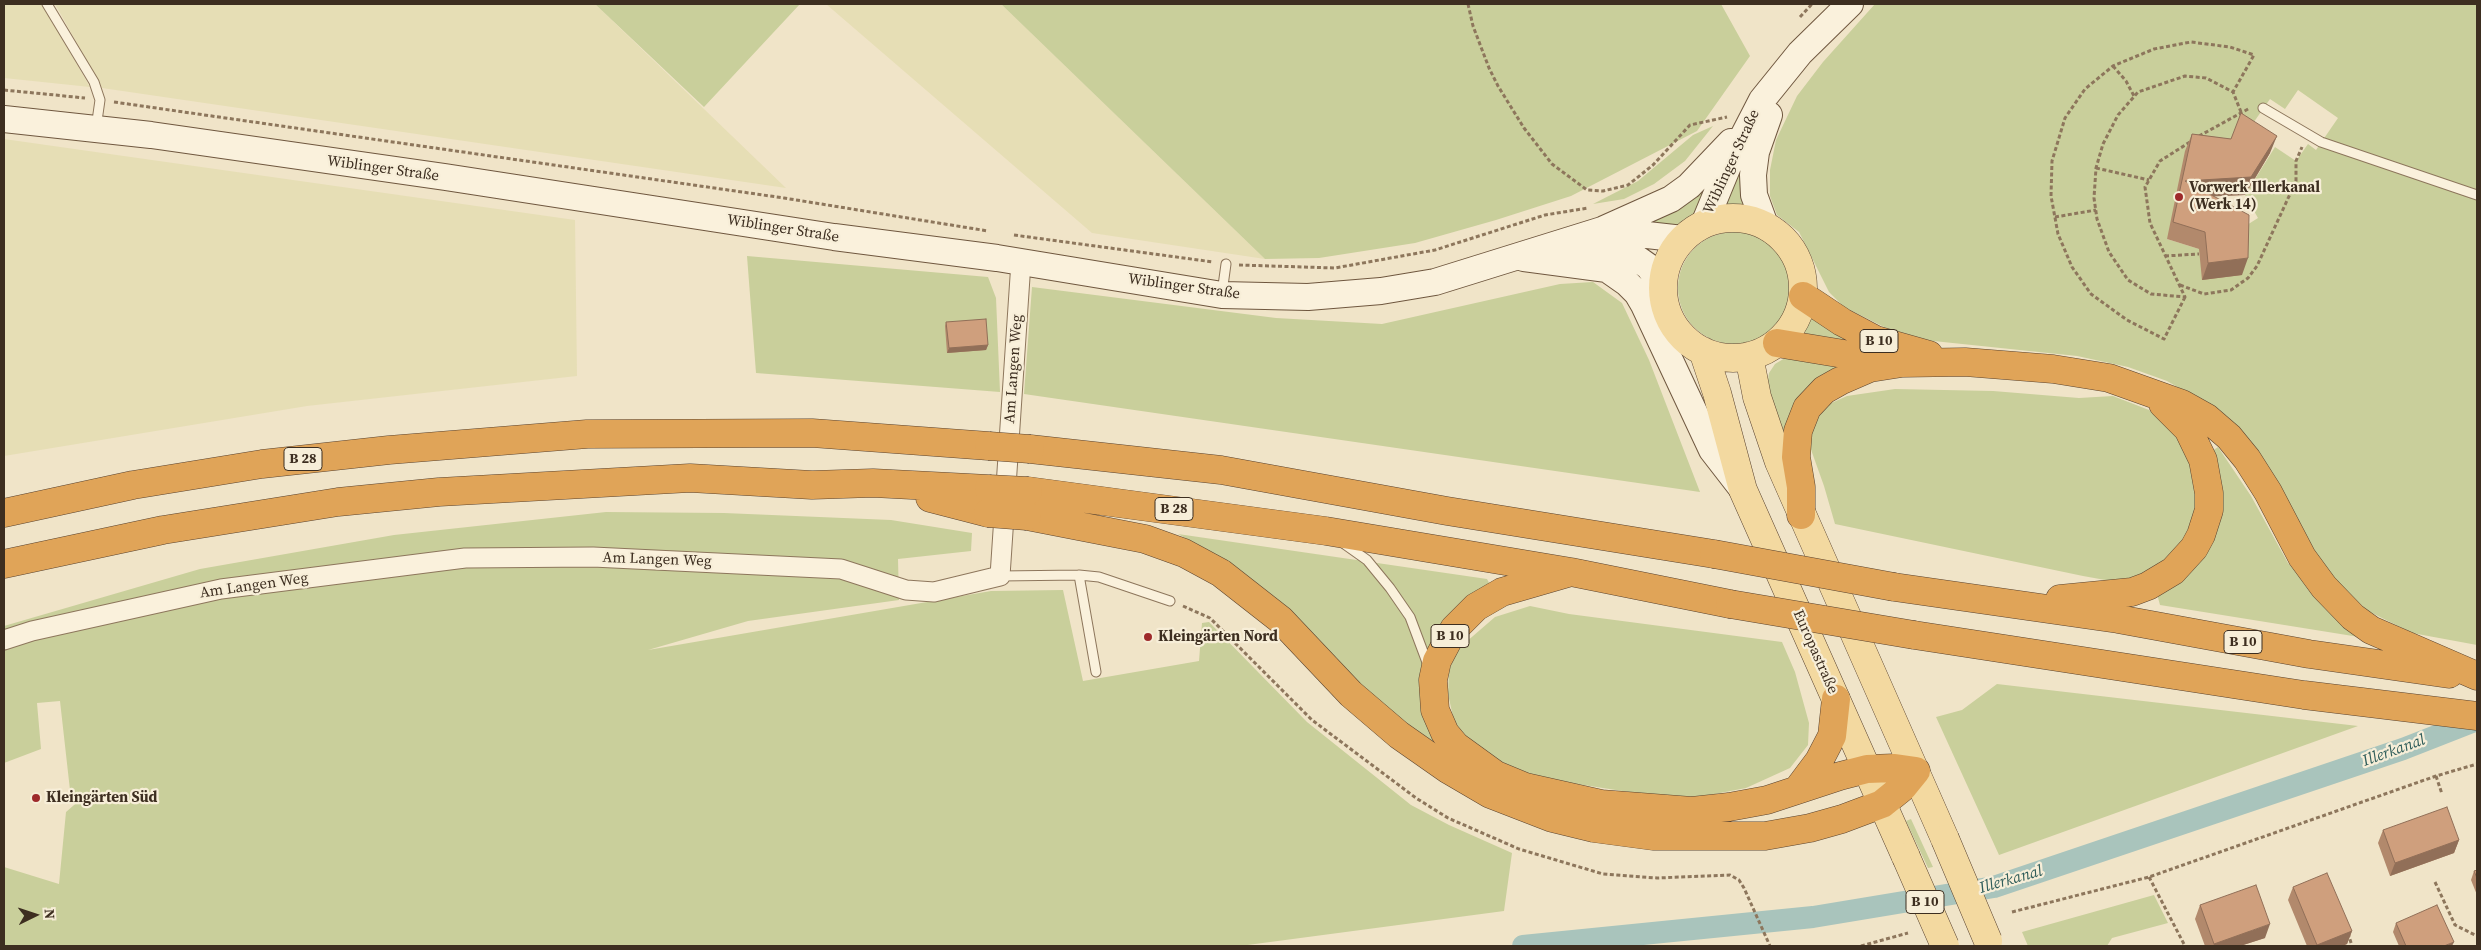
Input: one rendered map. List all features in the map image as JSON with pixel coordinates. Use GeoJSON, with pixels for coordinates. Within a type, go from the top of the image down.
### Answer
{"type":"FeatureCollection","features":[{"type":"Feature","properties":{"kind":"highway","name":"B 10"},"geometry":{"type":"LineString","coordinates":[[1803,296],[1842,322],[1876,340],[1916,352],[1965,362],[2052,369],[2109,378],[2182,404],[2207,418],[2229,437],[2247,459],[2268,492],[2302,557],[2324,587],[2353,617],[2371,630],[2477,676]]}},
{"type":"Feature","properties":{"kind":"highway"},"geometry":{"type":"LineString","coordinates":[[1777,343],[1902,363]]}},
{"type":"Feature","properties":{"kind":"highway"},"geometry":{"type":"LineString","coordinates":[[1801,515],[1801,487],[1796,457],[1798,431],[1808,408],[1824,390],[1870,368],[1902,363],[1965,362]]}},
{"type":"Feature","properties":{"kind":"highway"},"geometry":{"type":"LineString","coordinates":[[2008,602],[2132,592],[2148,586],[2173,571],[2194,548],[2201,536],[2209,510],[2208,477],[2203,460],[2188,429],[2174,413],[2149,392]]}},
{"type":"Feature","properties":{"kind":"highway","name":"B 28"},"geometry":{"type":"LineString","coordinates":[[10,510],[133,485],[262,464],[389,450],[587,434],[812,433],[1030,448],[1221,470],[1447,511],[1579,532]]}},
{"type":"Feature","properties":{"kind":"highway"},"geometry":{"type":"LineString","coordinates":[[4,564],[163,530],[310,506],[439,492],[690,478],[812,485],[873,482],[988,501],[1028,504],[1145,539],[1184,554],[1221,573],[1251,594],[1281,620],[1351,694],[1399,735],[1490,794],[1552,818],[1593,828],[1653,836],[1765,836],[1818,826],[1882,804],[1904,786],[1916,771]]}},
{"type":"Feature","properties":{"kind":"highway","name":"B 28"},"geometry":{"type":"LineString","coordinates":[[1028,504],[1326,531],[1571,572]]}},
{"type":"Feature","properties":{"kind":"highway","name":"B 10"},"geometry":{"type":"LineString","coordinates":[[1579,532],[1714,554],[1894,587],[2118,619],[2309,654],[2477,676]]}},
{"type":"Feature","properties":{"kind":"highway"},"geometry":{"type":"LineString","coordinates":[[4,580],[98,543]]}},
{"type":"Feature","properties":{"kind":"highway","name":"B 10"},"geometry":{"type":"LineString","coordinates":[[1916,771],[1895,768],[1867,769],[1758,802],[1692,811],[1602,804],[1525,787],[1496,775],[1456,746],[1446,733],[1435,710],[1434,670],[1443,648],[1454,629],[1476,607],[1502,592],[1571,572],[1730,604],[1914,635],[2220,682],[2477,716]]}},
{"type":"Feature","properties":{"kind":"highway"},"geometry":{"type":"LineString","coordinates":[[1798,789],[1820,761],[1832,736],[1836,699]]}},
{"type":"Feature","properties":{"kind":"main road","name":"Wiblinger Straße"},"geometry":{"type":"LineString","coordinates":[[4,119],[96,128],[445,177],[834,237],[1021,262],[1222,296],[1308,297],[1381,291],[1435,282],[1559,242],[1599,218],[1694,231],[1728,166],[1735,116],[1762,100],[1800,54],[1850,4]]}},
{"type":"Feature","properties":{"kind":"main road","name":"Wiblinger Straße"},"geometry":{"type":"LineString","coordinates":[[1765,225],[1754,194],[1756,152],[1781,78]]}},
{"type":"Feature","properties":{"kind":"main road"},"geometry":{"type":"LineString","coordinates":[[1599,218],[1652,209],[1689,186],[1735,116]]}},
{"type":"Feature","properties":{"kind":"main road"},"geometry":{"type":"LineString","coordinates":[[1724,218],[1745,219],[1765,225],[1779,235],[1790,247],[1798,262],[1803,279],[1803,296],[1799,314],[1790,330],[1777,343],[1750,356],[1733,358],[1702,351],[1686,340],[1674,324],[1666,306],[1663,287],[1666,269],[1673,253],[1694,231],[1724,218]]}},
{"type":"Feature","properties":{"kind":"main road","name":"Wiblinger Straße"},"geometry":{"type":"LineString","coordinates":[[1559,242],[1614,249],[1632,256],[1649,267],[1663,287]]}},
{"type":"Feature","properties":{"kind":"main road"},"geometry":{"type":"LineString","coordinates":[[1516,257],[1607,269],[1628,283],[1644,305],[1712,450],[1743,490]]}},
{"type":"Feature","properties":{"kind":"main road","name":"Europastraße"},"geometry":{"type":"LineString","coordinates":[[1702,351],[1717,393],[1743,490],[1945,946]]}},
{"type":"Feature","properties":{"kind":"main road","name":"B 10"},"geometry":{"type":"LineString","coordinates":[[1750,356],[1756,397],[1779,462],[1916,771],[1990,944]]}},
{"type":"Feature","properties":{"kind":"street","name":"Am Langen Weg"},"geometry":{"type":"LineString","coordinates":[[4,640],[32,631],[221,589],[465,558],[593,557],[841,569],[906,590],[934,592],[1000,576],[1021,262]]}},
{"type":"Feature","properties":{"kind":"lane"},"geometry":{"type":"LineString","coordinates":[[47,4],[94,82],[100,100],[96,128]]}},
{"type":"Feature","properties":{"kind":"lane"},"geometry":{"type":"LineString","coordinates":[[2263,108],[2322,142],[2477,195]]}},
{"type":"Feature","properties":{"kind":"lane"},"geometry":{"type":"LineString","coordinates":[[1222,296],[1226,264]]}},
{"type":"Feature","properties":{"kind":"lane"},"geometry":{"type":"LineString","coordinates":[[1326,531],[1367,560],[1390,588],[1410,617],[1422,643],[1433,680]]}},
{"type":"Feature","properties":{"kind":"lane"},"geometry":{"type":"LineString","coordinates":[[1000,576],[1079,575],[1099,577],[1170,601]]}},
{"type":"Feature","properties":{"kind":"lane"},"geometry":{"type":"LineString","coordinates":[[1079,575],[1096,672]]}},
{"type":"Feature","properties":{"kind":"path"},"geometry":{"type":"LineString","coordinates":[[1468,4],[1473,26],[1489,68],[1524,128],[1552,164],[1587,190],[1603,191],[1628,185],[1654,165],[1690,125],[1735,116]]}},
{"type":"Feature","properties":{"kind":"path"},"geometry":{"type":"LineString","coordinates":[[1796,22],[1812,4]]}},
{"type":"Feature","properties":{"kind":"path"},"geometry":{"type":"LineString","coordinates":[[2185,297],[2164,339],[2127,320],[2091,294],[2072,267],[2058,234],[2051,196],[2052,161],[2065,118],[2085,89],[2113,66],[2154,49],[2191,42],[2230,47],[2254,55],[2233,92]]}},
{"type":"Feature","properties":{"kind":"path"},"geometry":{"type":"LineString","coordinates":[[2113,66],[2126,81],[2134,96]]}},
{"type":"Feature","properties":{"kind":"path"},"geometry":{"type":"LineString","coordinates":[[2185,297],[2151,294],[2128,280],[2109,252],[2096,210],[2096,168],[2103,144],[2118,115],[2138,92],[2185,76],[2206,78],[2233,92],[2241,112]]}},
{"type":"Feature","properties":{"kind":"path"},"geometry":{"type":"LineString","coordinates":[[4,90],[100,100],[784,198],[991,231]]}},
{"type":"Feature","properties":{"kind":"path"},"geometry":{"type":"LineString","coordinates":[[2185,297],[2150,223],[2145,187],[2160,161],[2248,108],[2263,108]]}},
{"type":"Feature","properties":{"kind":"path"},"geometry":{"type":"LineString","coordinates":[[1721,125],[1735,116]]}},
{"type":"Feature","properties":{"kind":"path"},"geometry":{"type":"LineString","coordinates":[[2179,285],[2204,294],[2231,290],[2248,278],[2257,266],[2296,181],[2296,161]]}},
{"type":"Feature","properties":{"kind":"path"},"geometry":{"type":"LineString","coordinates":[[2096,168],[2149,180]]}},
{"type":"Feature","properties":{"kind":"path"},"geometry":{"type":"LineString","coordinates":[[2055,217],[2096,210]]}},
{"type":"Feature","properties":{"kind":"path"},"geometry":{"type":"LineString","coordinates":[[1010,234],[1226,264],[1334,268],[1435,250],[1545,214],[1599,218]]}},
{"type":"Feature","properties":{"kind":"path"},"geometry":{"type":"LineString","coordinates":[[2165,256],[2199,254]]}},
{"type":"Feature","properties":{"kind":"path"},"geometry":{"type":"LineString","coordinates":[[2012,912],[2150,877],[2436,776],[2477,764]]}},
{"type":"Feature","properties":{"kind":"path"},"geometry":{"type":"LineString","coordinates":[[2436,776],[2442,794]]}},
{"type":"Feature","properties":{"kind":"path"},"geometry":{"type":"LineString","coordinates":[[1658,878],[1730,875],[1739,880],[1770,946]]}},
{"type":"Feature","properties":{"kind":"path"},"geometry":{"type":"LineString","coordinates":[[2150,877],[2185,946]]}},
{"type":"Feature","properties":{"kind":"path"},"geometry":{"type":"LineString","coordinates":[[2435,882],[2455,926],[2477,936]]}},
{"type":"Feature","properties":{"kind":"path"},"geometry":{"type":"LineString","coordinates":[[1861,946],[1908,933]]}},
{"type":"Feature","properties":{"kind":"path"},"geometry":{"type":"LineString","coordinates":[[2348,933],[2352,946]]}},
{"type":"Feature","properties":{"kind":"shaded area"},"geometry":{"type":"Polygon","coordinates":[[[4,4],[42,4],[90,87],[4,78],[4,4]]]}},
{"type":"Feature","properties":{"kind":"shaded area"},"geometry":{"type":"Polygon","coordinates":[[[55,4],[595,4],[786,188],[102,88],[55,4]]]}},
{"type":"Feature","properties":{"kind":"shaded area"},"geometry":{"type":"Polygon","coordinates":[[[826,4],[1001,4],[1265,259],[1092,233],[826,4]]]}},
{"type":"Feature","properties":{"kind":"shaded area"},"geometry":{"type":"Polygon","coordinates":[[[4,139],[575,220],[577,376],[307,406],[4,456],[4,139]]]}},
{"type":"Feature","properties":{"kind":"green space"},"geometry":{"type":"Polygon","coordinates":[[[595,4],[800,4],[704,107],[595,4]]]}},
{"type":"Feature","properties":{"kind":"green space"},"geometry":{"type":"Polygon","coordinates":[[[1001,4],[1721,4],[1750,56],[1697,131],[1571,196],[1415,243],[1319,258],[1265,259],[1001,4]]]}},
{"type":"Feature","properties":{"kind":"green space"},"geometry":{"type":"Polygon","coordinates":[[[1875,4],[2477,4],[2477,645],[2412,633],[2368,611],[2331,577],[2306,539],[2257,455],[2224,414],[2167,381],[2128,367],[2077,356],[1924,340],[1884,327],[1844,307],[1829,292],[1799,232],[1777,215],[1770,196],[1770,170],[1776,140],[1797,96],[1823,62],[1875,4]],[[2298,90],[2285,109],[2270,99],[2249,129],[2224,156],[2167,239],[2199,249],[2239,230],[2258,218],[2245,195],[2275,147],[2296,161],[2308,144],[2316,150],[2338,118],[2298,90]]]}},
{"type":"Feature","properties":{"kind":"green space"},"geometry":{"type":"Polygon","coordinates":[[[1713,126],[1685,161],[1654,184],[1624,199],[1593,204],[1638,181],[1693,135],[1713,126]]]}},
{"type":"Feature","properties":{"kind":"green space"},"geometry":{"type":"Polygon","coordinates":[[[1750,133],[1748,207],[1723,208],[1750,133]]]}},
{"type":"Feature","properties":{"kind":"green space"},"geometry":{"type":"Polygon","coordinates":[[[1713,174],[1697,216],[1686,224],[1669,227],[1633,228],[1713,174]]]}},
{"type":"Feature","properties":{"kind":"green space"},"geometry":{"type":"Polygon","coordinates":[[[1734,232],[1745,233],[1755,237],[1773,249],[1785,267],[1789,277],[1789,299],[1785,309],[1773,327],[1755,339],[1745,343],[1734,344],[1723,343],[1713,339],[1695,327],[1683,309],[1679,299],[1678,288],[1679,277],[1683,267],[1695,249],[1713,237],[1723,233],[1734,232]]]}},
{"type":"Feature","properties":{"kind":"green space"},"geometry":{"type":"Polygon","coordinates":[[[747,256],[988,277],[996,298],[1000,392],[756,373],[747,256]]]}},
{"type":"Feature","properties":{"kind":"green space"},"geometry":{"type":"Polygon","coordinates":[[[1593,282],[1622,303],[1649,360],[1700,492],[1024,394],[1032,287],[1276,318],[1382,324],[1560,284],[1593,282]]]}},
{"type":"Feature","properties":{"kind":"green space"},"geometry":{"type":"Polygon","coordinates":[[[1812,314],[1862,343],[1833,341],[1804,333],[1812,314]]]}},
{"type":"Feature","properties":{"kind":"green space"},"geometry":{"type":"Polygon","coordinates":[[[1790,355],[1857,366],[1784,451],[1766,392],[1769,373],[1775,364],[1790,355]]]}},
{"type":"Feature","properties":{"kind":"green space"},"geometry":{"type":"Polygon","coordinates":[[[1895,389],[1993,391],[2079,398],[2113,396],[2149,410],[2176,432],[2195,472],[2196,507],[2185,538],[2166,562],[2142,579],[2122,583],[1835,524],[1809,444],[1810,429],[1827,405],[1847,396],[1895,389]]]}},
{"type":"Feature","properties":{"kind":"green space"},"geometry":{"type":"Polygon","coordinates":[[[2218,447],[2251,496],[2288,563],[2359,637],[2160,605],[2157,594],[2184,574],[2212,451],[2218,447]]]}},
{"type":"Feature","properties":{"kind":"green space"},"geometry":{"type":"Polygon","coordinates":[[[606,512],[724,513],[891,520],[972,533],[971,551],[898,559],[899,600],[748,621],[648,650],[991,591],[1063,590],[1083,681],[1199,661],[1202,623],[1209,622],[1307,722],[1411,805],[1449,825],[1512,853],[1504,911],[1240,946],[4,946],[4,867],[59,884],[66,812],[81,799],[71,799],[60,701],[37,703],[41,749],[4,763],[4,626],[200,569],[394,535],[606,512]]]}},
{"type":"Feature","properties":{"kind":"green space"},"geometry":{"type":"Polygon","coordinates":[[[1178,534],[1487,579],[1492,588],[1445,625],[1440,749],[1375,699],[1272,595],[1228,562],[1178,534]]]}},
{"type":"Feature","properties":{"kind":"green space"},"geometry":{"type":"Polygon","coordinates":[[[1530,606],[1569,614],[1782,642],[1795,672],[1809,723],[1808,745],[1790,768],[1746,788],[1694,798],[1661,797],[1577,784],[1533,780],[1499,768],[1460,733],[1454,721],[1448,694],[1449,670],[1458,649],[1495,617],[1530,606]]]}},
{"type":"Feature","properties":{"kind":"green space"},"geometry":{"type":"Polygon","coordinates":[[[1997,684],[2358,726],[1999,855],[1936,717],[1962,710],[1997,684]]]}},
{"type":"Feature","properties":{"kind":"green space"},"geometry":{"type":"Polygon","coordinates":[[[1911,819],[1933,867],[1928,868],[1906,821],[1911,819]]]}},
{"type":"Feature","properties":{"kind":"green space"},"geometry":{"type":"Polygon","coordinates":[[[2154,895],[2168,923],[2112,938],[2107,946],[2028,946],[2022,932],[2154,895]]]}},
{"type":"Feature","properties":{"kind":"building"},"geometry":{"type":"Polygon","coordinates":[[[2241,113],[2277,136],[2251,177],[2185,181],[2249,215],[2248,258],[2208,263],[2205,232],[2173,222],[2192,134],[2231,139],[2241,113]]]}},
{"type":"Feature","properties":{"kind":"building"},"geometry":{"type":"Polygon","coordinates":[[[986,319],[988,345],[949,348],[946,322],[986,319]]]}},
{"type":"Feature","properties":{"kind":"building"},"geometry":{"type":"Polygon","coordinates":[[[2447,807],[2459,840],[2395,863],[2383,830],[2447,807]]]}},
{"type":"Feature","properties":{"kind":"building"},"geometry":{"type":"Polygon","coordinates":[[[2327,873],[2352,931],[2317,945],[2293,887],[2327,873]]]}},
{"type":"Feature","properties":{"kind":"building"},"geometry":{"type":"Polygon","coordinates":[[[2256,885],[2270,924],[2214,944],[2200,905],[2256,885]]]}},
{"type":"Feature","properties":{"kind":"building"},"geometry":{"type":"Polygon","coordinates":[[[2437,905],[2454,942],[2444,946],[2406,946],[2396,923],[2437,905]]]}},
{"type":"Feature","properties":{"kind":"waterway","name":"Illerkanal"},"geometry":{"type":"LineString","coordinates":[[1523,946],[1813,917],[1994,887],[2403,749],[2477,720]]}},
{"type":"Feature","properties":{"kind":"place","name":"Vorwerk Illerkanal (Werk 14)"},"geometry":{"type":"Point","coordinates":[2179,197]}},
{"type":"Feature","properties":{"kind":"place","name":"Kleingärten Nord"},"geometry":{"type":"Point","coordinates":[1148,637]}},
{"type":"Feature","properties":{"kind":"place","name":"Kleingärten Süd"},"geometry":{"type":"Point","coordinates":[36,798]}}]}
